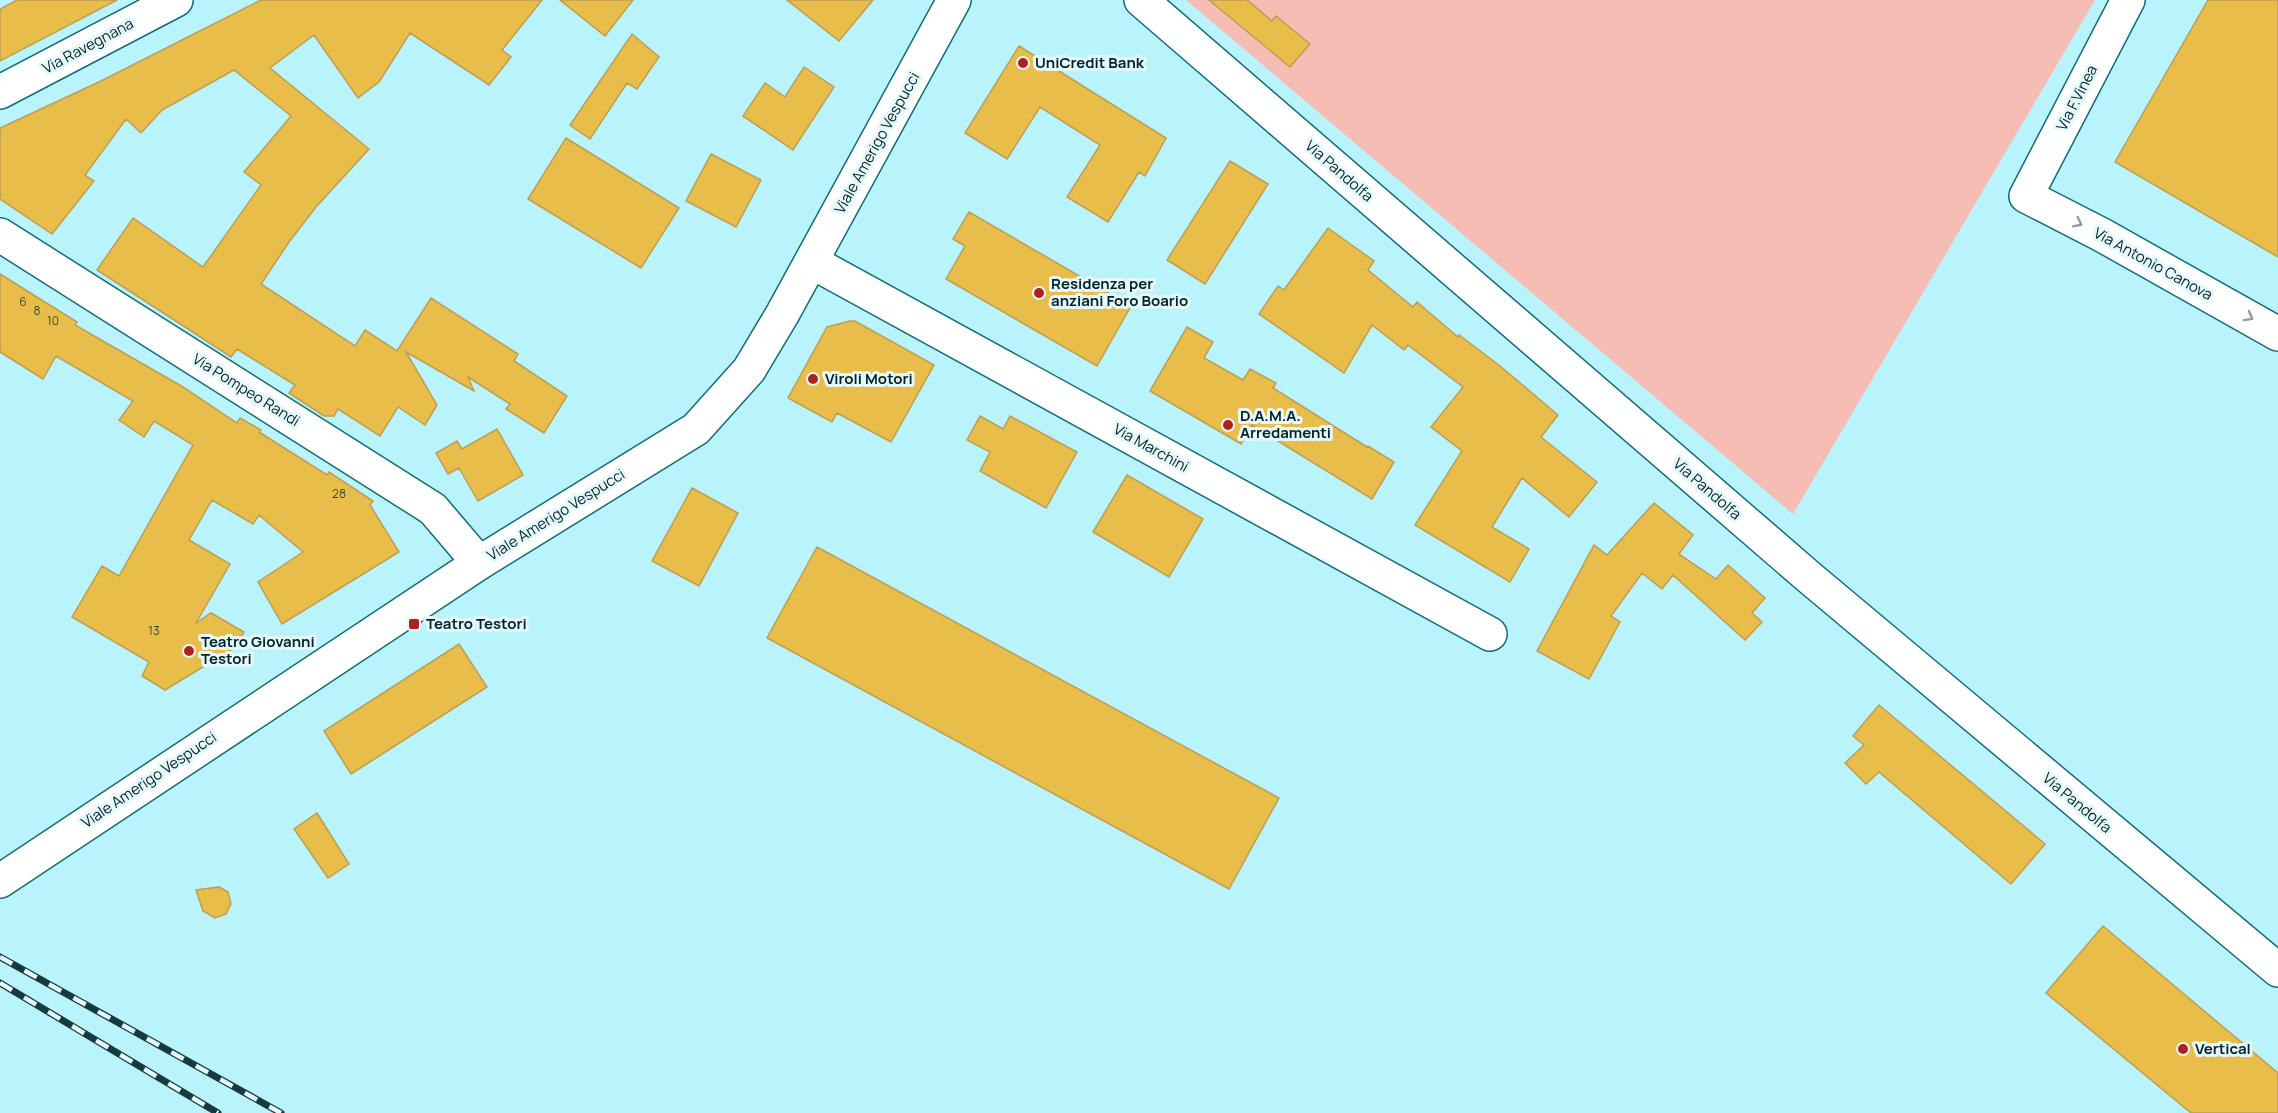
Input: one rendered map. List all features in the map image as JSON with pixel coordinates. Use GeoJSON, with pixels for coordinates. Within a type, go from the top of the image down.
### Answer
{"type":"FeatureCollection","features":[{"type":"Feature","properties":{"kind":"street","name":"Via Ravegnana"},"geometry":{"type":"LineString","coordinates":[[0,92],[176,0]]}},
{"type":"Feature","properties":{"kind":"street","name":"Viale Amerigo Vespucci"},"geometry":{"type":"LineString","coordinates":[[0,881],[479,563],[696,429],[749,370],[812,262],[954,0]]}},
{"type":"Feature","properties":{"kind":"street","name":"Via Pandolfa"},"geometry":{"type":"LineString","coordinates":[[1141,0],[1810,578],[2278,970]]}},
{"type":"Feature","properties":{"kind":"street","name":"Via F.Vinea"},"geometry":{"type":"LineString","coordinates":[[2026,196],[2128,0]]}},
{"type":"Feature","properties":{"kind":"street","name":"Via Antonio Canova"},"geometry":{"type":"LineString","coordinates":[[2026,196],[2102,235],[2278,334]]}},
{"type":"Feature","properties":{"kind":"street","name":"Via Pompeo Randi"},"geometry":{"type":"LineString","coordinates":[[0,234],[433,509],[479,563]]}},
{"type":"Feature","properties":{"kind":"street","name":"Via Marchini"},"geometry":{"type":"LineString","coordinates":[[812,262],[1490,634]]}},
{"type":"Feature","properties":{"kind":"shaded area"},"geometry":{"type":"Polygon","coordinates":[[[1186,0],[2095,0],[1793,514],[1186,0]]]}},
{"type":"Feature","properties":{"kind":"building"},"geometry":{"type":"Polygon","coordinates":[[[17,0],[117,0],[0,61],[0,9],[17,0]]]}},
{"type":"Feature","properties":{"kind":"building"},"geometry":{"type":"Polygon","coordinates":[[[261,0],[542,0],[502,50],[511,57],[489,85],[410,33],[379,82],[358,98],[314,35],[270,68],[369,149],[316,207],[261,284],[355,346],[365,330],[397,351],[431,298],[518,354],[514,361],[567,396],[544,433],[506,409],[510,404],[468,377],[474,391],[406,352],[437,405],[425,425],[398,407],[380,436],[338,409],[334,416],[324,416],[289,393],[295,385],[237,349],[231,357],[97,270],[133,218],[203,267],[261,185],[244,172],[291,116],[234,70],[162,110],[141,133],[126,119],[85,175],[94,181],[52,234],[0,199],[0,128],[101,81],[261,0]]]}},
{"type":"Feature","properties":{"kind":"building"},"geometry":{"type":"Polygon","coordinates":[[[560,0],[633,0],[605,36],[560,0]]]}},
{"type":"Feature","properties":{"kind":"building"},"geometry":{"type":"Polygon","coordinates":[[[787,0],[873,0],[839,41],[787,0]]]}},
{"type":"Feature","properties":{"kind":"building"},"geometry":{"type":"Polygon","coordinates":[[[1209,0],[1247,0],[1272,21],[1276,16],[1310,44],[1290,67],[1209,0]]]}},
{"type":"Feature","properties":{"kind":"building"},"geometry":{"type":"Polygon","coordinates":[[[2208,0],[2278,0],[2278,257],[2115,162],[2208,0]]]}},
{"type":"Feature","properties":{"kind":"building"},"geometry":{"type":"Polygon","coordinates":[[[632,34],[659,57],[637,89],[627,83],[590,139],[570,125],[632,34]]]}},
{"type":"Feature","properties":{"kind":"building"},"geometry":{"type":"Polygon","coordinates":[[[1019,46],[1166,138],[1145,176],[1139,172],[1108,222],[1067,197],[1100,145],[1040,107],[1007,159],[965,133],[1019,46]]]}},
{"type":"Feature","properties":{"kind":"building"},"geometry":{"type":"Polygon","coordinates":[[[804,67],[834,87],[793,150],[743,116],[765,83],[785,97],[804,67]]]}},
{"type":"Feature","properties":{"kind":"building"},"geometry":{"type":"Polygon","coordinates":[[[566,138],[679,208],[641,268],[528,199],[566,138]]]}},
{"type":"Feature","properties":{"kind":"building"},"geometry":{"type":"Polygon","coordinates":[[[711,154],[761,180],[736,227],[686,201],[711,154]]]}},
{"type":"Feature","properties":{"kind":"building"},"geometry":{"type":"Polygon","coordinates":[[[1230,161],[1268,184],[1205,284],[1167,260],[1230,161]]]}},
{"type":"Feature","properties":{"kind":"building","name":"Residenza per anziani Foro Boario"},"geometry":{"type":"Polygon","coordinates":[[[969,212],[1131,306],[1097,366],[946,279],[965,246],[953,239],[969,212]]]}},
{"type":"Feature","properties":{"kind":"building"},"geometry":{"type":"Polygon","coordinates":[[[1328,228],[1374,261],[1368,270],[1413,307],[1417,302],[1458,337],[1459,335],[1500,366],[1558,415],[1541,437],[1597,482],[1569,517],[1522,478],[1492,527],[1529,549],[1510,582],[1415,525],[1462,451],[1431,427],[1463,387],[1408,345],[1404,350],[1372,325],[1344,373],[1259,314],[1278,286],[1284,290],[1328,228]]]}},
{"type":"Feature","properties":{"kind":"building"},"geometry":{"type":"Polygon","coordinates":[[[0,274],[77,322],[75,325],[183,387],[237,423],[240,418],[261,430],[259,432],[327,475],[329,472],[373,501],[370,505],[399,552],[282,624],[258,582],[303,552],[259,515],[253,524],[212,500],[189,540],[230,564],[196,623],[211,613],[244,632],[236,647],[165,690],[142,676],[149,662],[72,617],[102,566],[119,576],[193,445],[154,421],[144,437],[119,420],[133,401],[56,356],[43,379],[0,352],[0,274]]]}},
{"type":"Feature","properties":{"kind":"building"},"geometry":{"type":"Polygon","coordinates":[[[855,321],[934,365],[891,442],[837,413],[832,422],[788,398],[827,327],[855,321]]]}},
{"type":"Feature","properties":{"kind":"building"},"geometry":{"type":"Polygon","coordinates":[[[1187,327],[1213,342],[1204,358],[1243,380],[1250,369],[1276,383],[1273,388],[1394,462],[1372,499],[1252,425],[1241,444],[1150,391],[1187,327]]]}},
{"type":"Feature","properties":{"kind":"building"},"geometry":{"type":"Polygon","coordinates":[[[980,416],[1003,429],[1010,416],[1077,452],[1046,508],[980,471],[990,452],[967,440],[980,416]]]}},
{"type":"Feature","properties":{"kind":"building"},"geometry":{"type":"Polygon","coordinates":[[[497,429],[523,475],[478,501],[459,468],[448,474],[436,453],[457,441],[462,449],[497,429]]]}},
{"type":"Feature","properties":{"kind":"building"},"geometry":{"type":"Polygon","coordinates":[[[1127,475],[1203,519],[1169,577],[1093,532],[1127,475]]]}},
{"type":"Feature","properties":{"kind":"building"},"geometry":{"type":"Polygon","coordinates":[[[692,488],[738,513],[699,586],[652,561],[692,488]]]}},
{"type":"Feature","properties":{"kind":"building"},"geometry":{"type":"Polygon","coordinates":[[[1654,503],[1693,535],[1679,554],[1716,579],[1728,565],[1765,598],[1752,613],[1762,622],[1745,640],[1673,575],[1662,589],[1642,573],[1611,616],[1620,622],[1589,679],[1537,651],[1594,545],[1607,555],[1654,503]]]}},
{"type":"Feature","properties":{"kind":"building"},"geometry":{"type":"Polygon","coordinates":[[[817,547],[1279,798],[1229,889],[767,638],[817,547]]]}},
{"type":"Feature","properties":{"kind":"building"},"geometry":{"type":"Polygon","coordinates":[[[459,644],[487,687],[351,774],[324,731],[459,644]]]}},
{"type":"Feature","properties":{"kind":"building"},"geometry":{"type":"Polygon","coordinates":[[[1879,705],[2045,844],[2011,884],[1879,772],[1866,784],[1845,763],[1864,745],[1853,736],[1879,705]]]}},
{"type":"Feature","properties":{"kind":"building"},"geometry":{"type":"Polygon","coordinates":[[[317,813],[349,864],[328,878],[294,829],[317,813]]]}},
{"type":"Feature","properties":{"kind":"building"},"geometry":{"type":"Polygon","coordinates":[[[219,887],[228,892],[231,904],[226,914],[215,918],[203,911],[196,890],[219,887]]]}},
{"type":"Feature","properties":{"kind":"building"},"geometry":{"type":"Polygon","coordinates":[[[2103,926],[2278,1073],[2278,1113],[2191,1113],[2046,993],[2103,926]]]}},
{"type":"Feature","properties":{"kind":"railway"},"geometry":{"type":"LineString","coordinates":[[0,957],[281,1113]]}},
{"type":"Feature","properties":{"kind":"railway"},"geometry":{"type":"LineString","coordinates":[[0,983],[218,1113]]}},
{"type":"Feature","properties":{"kind":"place","name":"UniCredit Bank"},"geometry":{"type":"Point","coordinates":[1023,63]}},
{"type":"Feature","properties":{"kind":"place","name":"Residenza per anziani Foro Boario"},"geometry":{"type":"Point","coordinates":[1039,293]}},
{"type":"Feature","properties":{"kind":"place","name":"Viroli Motori"},"geometry":{"type":"Point","coordinates":[813,379]}},
{"type":"Feature","properties":{"kind":"place","name":"D.A.M.A. Arredamenti"},"geometry":{"type":"Point","coordinates":[1228,425]}},
{"type":"Feature","properties":{"kind":"place","name":"Teatro Testori"},"geometry":{"type":"Point","coordinates":[414,624]}},
{"type":"Feature","properties":{"kind":"place","name":"Teatro Giovanni Testori"},"geometry":{"type":"Point","coordinates":[189,651]}},
{"type":"Feature","properties":{"kind":"place","name":"Vertical"},"geometry":{"type":"Point","coordinates":[2183,1049]}}]}
